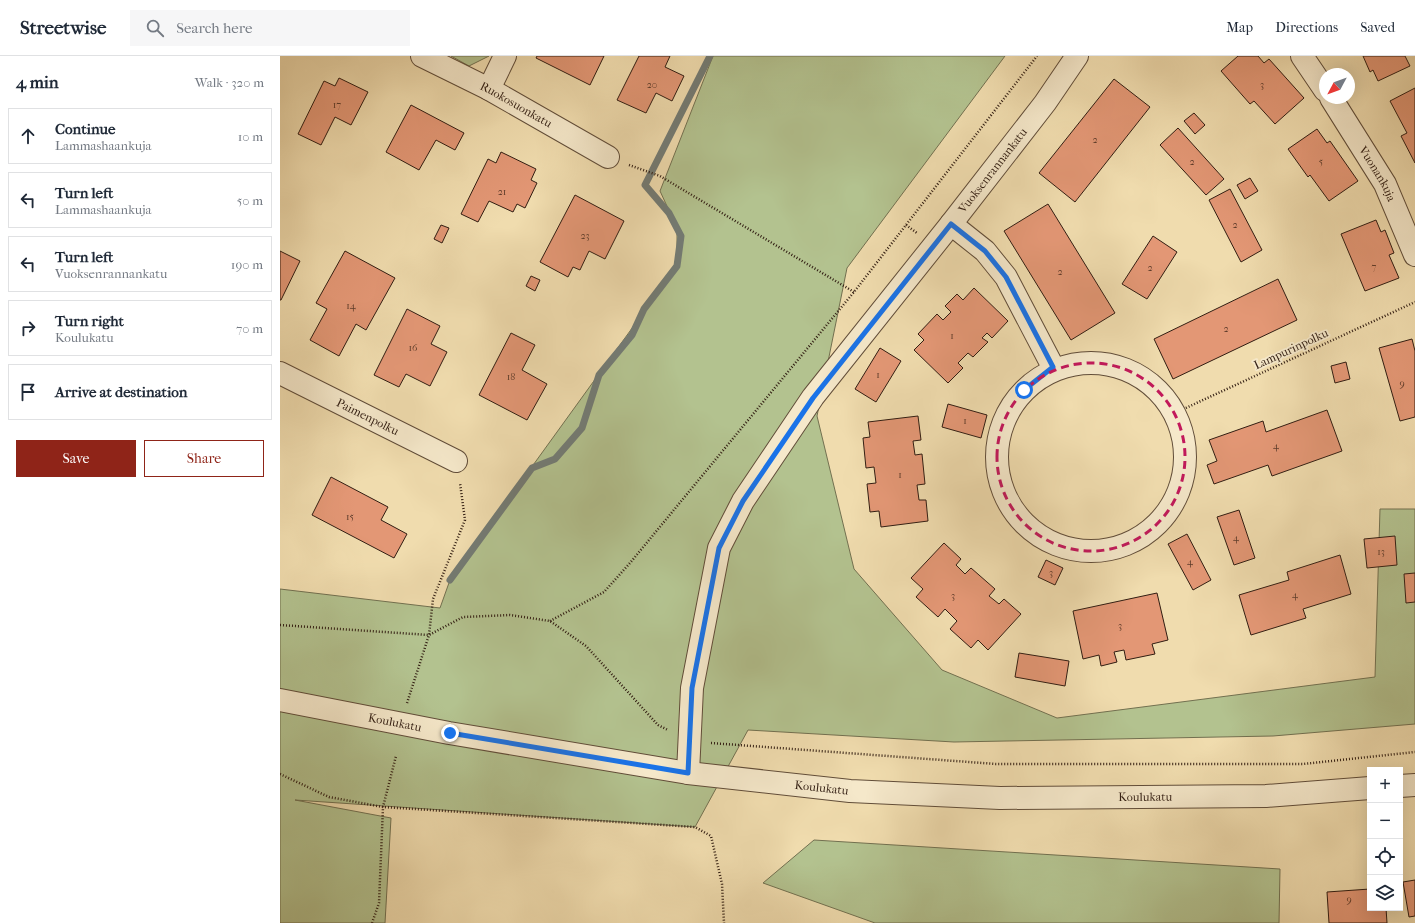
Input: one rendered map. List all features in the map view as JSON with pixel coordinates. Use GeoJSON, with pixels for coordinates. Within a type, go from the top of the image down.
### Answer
{"type":"FeatureCollection","features":[{"type":"Feature","properties":{"kind":"street","name":"Ruokosuonkatu"},"geometry":{"type":"LineString","coordinates":[[422,56],[489,89],[608,157]]}},
{"type":"Feature","properties":{"kind":"street"},"geometry":{"type":"LineString","coordinates":[[489,89],[505,56]]}},
{"type":"Feature","properties":{"kind":"street","name":"Vuoksenrannankatu"},"geometry":{"type":"LineString","coordinates":[[688,773],[692,688],[719,548],[743,501],[813,398],[1045,103],[1077,56]]}},
{"type":"Feature","properties":{"kind":"street"},"geometry":{"type":"LineString","coordinates":[[1302,56],[1319,81]]}},
{"type":"Feature","properties":{"kind":"street","name":"Vuonankuja"},"geometry":{"type":"LineString","coordinates":[[1334,104],[1385,184],[1415,255]]}},
{"type":"Feature","properties":{"kind":"street"},"geometry":{"type":"LineString","coordinates":[[951,224],[985,251],[1006,277],[1053,367]]}},
{"type":"Feature","properties":{"kind":"street"},"geometry":{"type":"LineString","coordinates":[[1085,362],[1121,366],[1152,384],[1175,413],[1185,443],[1184,475],[1173,505],[1153,530],[1125,546],[1094,552],[1062,547],[1033,532],[1012,509],[999,479],[997,447],[1005,416],[1024,390],[1053,367],[1085,362]]}},
{"type":"Feature","properties":{"kind":"street","name":"Paimenpolku"},"geometry":{"type":"LineString","coordinates":[[280,373],[456,461]]}},
{"type":"Feature","properties":{"kind":"street","name":"Koulukatu"},"geometry":{"type":"LineString","coordinates":[[280,700],[450,733],[688,773],[850,791],[1000,798],[1266,796],[1367,788]]}},
{"type":"Feature","properties":{"kind":"street"},"geometry":{"type":"LineString","coordinates":[[1403,786],[1415,785]]}},
{"type":"Feature","properties":{"kind":"path"},"geometry":{"type":"LineString","coordinates":[[550,621],[604,592],[635,557],[854,292],[1037,56]]}},
{"type":"Feature","properties":{"kind":"path"},"geometry":{"type":"LineString","coordinates":[[640,169],[660,176],[854,292]]}},
{"type":"Feature","properties":{"kind":"path","name":"Lampurinpolku"},"geometry":{"type":"LineString","coordinates":[[1175,413],[1415,302]]}},
{"type":"Feature","properties":{"kind":"path"},"geometry":{"type":"LineString","coordinates":[[406,705],[428,635],[432,599],[465,520],[456,461]]}},
{"type":"Feature","properties":{"kind":"path"},"geometry":{"type":"LineString","coordinates":[[280,625],[428,635],[463,617],[510,615],[550,621],[586,646],[658,725],[689,741],[996,764],[1303,764],[1415,752]]}},
{"type":"Feature","properties":{"kind":"path"},"geometry":{"type":"LineString","coordinates":[[372,923],[379,903],[383,807],[396,756]]}},
{"type":"Feature","properties":{"kind":"path"},"geometry":{"type":"LineString","coordinates":[[280,774],[329,797],[383,807],[695,827],[711,836],[722,884],[724,923]]}},
{"type":"Feature","properties":{"kind":"highlighted area"},"geometry":{"type":"Polygon","coordinates":[[[1085,362],[1121,367],[1153,384],[1175,413],[1185,443],[1184,475],[1173,505],[1153,530],[1125,546],[1094,552],[1062,547],[1033,532],[1012,509],[999,479],[997,447],[1005,416],[1023,390],[1053,367],[1085,362]]]}},
{"type":"Feature","properties":{"kind":"green space"},"geometry":{"type":"Polygon","coordinates":[[[451,56],[489,56],[469,66],[451,56]]]}},
{"type":"Feature","properties":{"kind":"green space"},"geometry":{"type":"Polygon","coordinates":[[[713,56],[1005,56],[847,268],[817,416],[854,569],[942,670],[1057,718],[1375,677],[1380,509],[1415,509],[1415,724],[1273,736],[954,742],[748,730],[695,827],[295,800],[391,818],[385,923],[280,923],[280,589],[440,608],[450,580],[677,266],[677,228],[660,191],[713,56]]]}},
{"type":"Feature","properties":{"kind":"green space"},"geometry":{"type":"Polygon","coordinates":[[[814,840],[1280,869],[1279,923],[875,923],[763,883],[814,840]]]}},
{"type":"Feature","properties":{"kind":"building"},"geometry":{"type":"Polygon","coordinates":[[[537,56],[604,56],[590,85],[536,58],[537,56]]]}},
{"type":"Feature","properties":{"kind":"building"},"geometry":{"type":"Polygon","coordinates":[[[639,56],[670,56],[665,67],[684,76],[672,101],[656,93],[646,113],[617,100],[639,56]]]}},
{"type":"Feature","properties":{"kind":"building"},"geometry":{"type":"Polygon","coordinates":[[[1238,56],[1258,56],[1264,63],[1269,59],[1304,98],[1275,124],[1254,101],[1250,104],[1221,71],[1238,56]]]}},
{"type":"Feature","properties":{"kind":"building"},"geometry":{"type":"Polygon","coordinates":[[[1363,56],[1405,56],[1410,66],[1378,81],[1373,70],[1370,72],[1363,56]]]}},
{"type":"Feature","properties":{"kind":"building"},"geometry":{"type":"Polygon","coordinates":[[[339,78],[368,92],[351,125],[335,117],[321,145],[298,134],[324,81],[335,86],[339,78]]]}},
{"type":"Feature","properties":{"kind":"building"},"geometry":{"type":"Polygon","coordinates":[[[1114,79],[1150,107],[1075,202],[1039,173],[1114,79]]]}},
{"type":"Feature","properties":{"kind":"building"},"geometry":{"type":"Polygon","coordinates":[[[1415,88],[1415,163],[1401,136],[1407,133],[1390,101],[1415,88]]]}},
{"type":"Feature","properties":{"kind":"building"},"geometry":{"type":"Polygon","coordinates":[[[411,105],[464,133],[455,150],[436,140],[419,170],[386,152],[411,105]]]}},
{"type":"Feature","properties":{"kind":"building"},"geometry":{"type":"Polygon","coordinates":[[[1194,113],[1205,125],[1195,134],[1184,121],[1194,113]]]}},
{"type":"Feature","properties":{"kind":"building"},"geometry":{"type":"Polygon","coordinates":[[[1178,128],[1224,179],[1206,195],[1160,145],[1178,128]]]}},
{"type":"Feature","properties":{"kind":"building"},"geometry":{"type":"Polygon","coordinates":[[[1317,129],[1327,143],[1330,141],[1358,181],[1329,201],[1310,175],[1308,177],[1288,149],[1317,129]]]}},
{"type":"Feature","properties":{"kind":"building"},"geometry":{"type":"Polygon","coordinates":[[[501,152],[536,169],[531,180],[537,183],[525,208],[517,204],[513,212],[489,201],[478,222],[461,214],[488,159],[496,163],[501,152]]]}},
{"type":"Feature","properties":{"kind":"building"},"geometry":{"type":"Polygon","coordinates":[[[1250,178],[1258,191],[1245,199],[1237,185],[1250,178]]]}},
{"type":"Feature","properties":{"kind":"building"},"geometry":{"type":"Polygon","coordinates":[[[1230,189],[1262,250],[1241,262],[1209,200],[1230,189]]]}},
{"type":"Feature","properties":{"kind":"building"},"geometry":{"type":"Polygon","coordinates":[[[575,195],[624,221],[605,259],[589,251],[580,270],[573,267],[568,277],[540,262],[575,195]]]}},
{"type":"Feature","properties":{"kind":"building"},"geometry":{"type":"Polygon","coordinates":[[[1048,204],[1115,313],[1071,340],[1004,231],[1048,204]]]}},
{"type":"Feature","properties":{"kind":"building"},"geometry":{"type":"Polygon","coordinates":[[[1376,220],[1381,232],[1385,230],[1394,253],[1389,255],[1399,278],[1365,291],[1341,234],[1376,220]]]}},
{"type":"Feature","properties":{"kind":"building"},"geometry":{"type":"Polygon","coordinates":[[[441,225],[449,228],[442,243],[434,239],[441,225]]]}},
{"type":"Feature","properties":{"kind":"building"},"geometry":{"type":"Polygon","coordinates":[[[1153,236],[1177,252],[1147,299],[1122,284],[1153,236]]]}},
{"type":"Feature","properties":{"kind":"building"},"geometry":{"type":"Polygon","coordinates":[[[280,251],[300,261],[281,300],[280,300],[280,251]]]}},
{"type":"Feature","properties":{"kind":"building"},"geometry":{"type":"Polygon","coordinates":[[[345,251],[395,278],[366,330],[356,324],[339,356],[310,340],[327,309],[316,303],[345,251]]]}},
{"type":"Feature","properties":{"kind":"building"},"geometry":{"type":"Polygon","coordinates":[[[531,276],[540,280],[535,291],[526,286],[531,276]]]}},
{"type":"Feature","properties":{"kind":"building"},"geometry":{"type":"Polygon","coordinates":[[[1278,279],[1297,320],[1173,379],[1154,339],[1278,279]]]}},
{"type":"Feature","properties":{"kind":"building"},"geometry":{"type":"Polygon","coordinates":[[[974,288],[1008,321],[992,338],[987,333],[982,338],[988,342],[973,357],[968,353],[958,363],[963,368],[948,383],[914,350],[924,340],[918,334],[937,314],[943,320],[951,312],[945,306],[957,294],[963,300],[974,288]]]}},
{"type":"Feature","properties":{"kind":"building"},"geometry":{"type":"Polygon","coordinates":[[[407,309],[440,326],[431,344],[447,352],[430,386],[406,374],[399,387],[374,375],[407,309]]]}},
{"type":"Feature","properties":{"kind":"building"},"geometry":{"type":"Polygon","coordinates":[[[511,333],[535,345],[522,370],[547,384],[527,420],[479,395],[511,333]]]}},
{"type":"Feature","properties":{"kind":"building"},"geometry":{"type":"Polygon","coordinates":[[[1412,339],[1415,351],[1415,417],[1400,421],[1379,348],[1412,339]]]}},
{"type":"Feature","properties":{"kind":"building"},"geometry":{"type":"Polygon","coordinates":[[[880,348],[901,361],[876,402],[855,389],[880,348]]]}},
{"type":"Feature","properties":{"kind":"building"},"geometry":{"type":"Polygon","coordinates":[[[1346,362],[1350,379],[1335,383],[1331,366],[1346,362]]]}},
{"type":"Feature","properties":{"kind":"building"},"geometry":{"type":"Polygon","coordinates":[[[948,404],[987,415],[981,438],[942,427],[948,404]]]}},
{"type":"Feature","properties":{"kind":"building"},"geometry":{"type":"Polygon","coordinates":[[[1327,410],[1342,451],[1272,476],[1268,465],[1214,484],[1207,465],[1217,461],[1209,440],[1263,421],[1266,432],[1327,410]]]}},
{"type":"Feature","properties":{"kind":"building"},"geometry":{"type":"Polygon","coordinates":[[[918,416],[921,440],[913,441],[915,455],[922,454],[925,484],[917,485],[919,500],[926,500],[928,521],[881,527],[879,511],[870,512],[867,484],[876,483],[874,467],[866,468],[863,438],[870,437],[868,422],[918,416]]]}},
{"type":"Feature","properties":{"kind":"building"},"geometry":{"type":"Polygon","coordinates":[[[331,477],[388,507],[381,520],[407,534],[394,558],[312,515],[331,477]]]}},
{"type":"Feature","properties":{"kind":"building"},"geometry":{"type":"Polygon","coordinates":[[[1239,510],[1255,558],[1234,565],[1217,517],[1239,510]]]}},
{"type":"Feature","properties":{"kind":"building"},"geometry":{"type":"Polygon","coordinates":[[[1187,534],[1211,580],[1193,590],[1168,544],[1187,534]]]}},
{"type":"Feature","properties":{"kind":"building"},"geometry":{"type":"Polygon","coordinates":[[[1395,536],[1397,565],[1367,568],[1364,539],[1395,536]]]}},
{"type":"Feature","properties":{"kind":"building"},"geometry":{"type":"Polygon","coordinates":[[[944,543],[961,559],[956,565],[965,574],[971,568],[995,589],[989,596],[999,604],[1004,599],[1021,614],[988,650],[978,640],[971,648],[950,629],[957,621],[945,609],[938,617],[916,597],[923,589],[911,578],[944,543]]]}},
{"type":"Feature","properties":{"kind":"building"},"geometry":{"type":"Polygon","coordinates":[[[1340,555],[1351,594],[1303,609],[1306,618],[1251,635],[1239,595],[1289,580],[1287,572],[1340,555]]]}},
{"type":"Feature","properties":{"kind":"building"},"geometry":{"type":"Polygon","coordinates":[[[1046,560],[1063,568],[1055,585],[1038,577],[1046,560]]]}},
{"type":"Feature","properties":{"kind":"building"},"geometry":{"type":"Polygon","coordinates":[[[1415,573],[1415,602],[1406,603],[1404,574],[1415,573]]]}},
{"type":"Feature","properties":{"kind":"building"},"geometry":{"type":"Polygon","coordinates":[[[1157,593],[1168,640],[1152,644],[1155,654],[1126,660],[1124,650],[1114,652],[1117,662],[1101,666],[1099,655],[1083,659],[1073,611],[1157,593]]]}},
{"type":"Feature","properties":{"kind":"building"},"geometry":{"type":"Polygon","coordinates":[[[1019,653],[1069,661],[1065,686],[1015,677],[1019,653]]]}},
{"type":"Feature","properties":{"kind":"building"},"geometry":{"type":"Polygon","coordinates":[[[1415,880],[1415,916],[1409,917],[1403,882],[1415,880]]]}},
{"type":"Feature","properties":{"kind":"building"},"geometry":{"type":"Polygon","coordinates":[[[1367,889],[1367,911],[1386,911],[1387,923],[1329,923],[1327,892],[1367,889]]]}},
{"type":"Feature","properties":{"kind":"waterway"},"geometry":{"type":"LineString","coordinates":[[450,580],[532,468],[555,459],[582,428],[599,375],[632,335],[644,309],[677,266],[681,236],[669,213],[645,185],[710,56]]}},
{"type":"Feature","properties":{"kind":"route"},"geometry":{"type":"LineString","coordinates":[[450,733],[688,773],[692,688],[719,548],[743,501],[813,398],[951,224],[985,251],[1006,277],[1053,367],[1024,390]]}}]}
